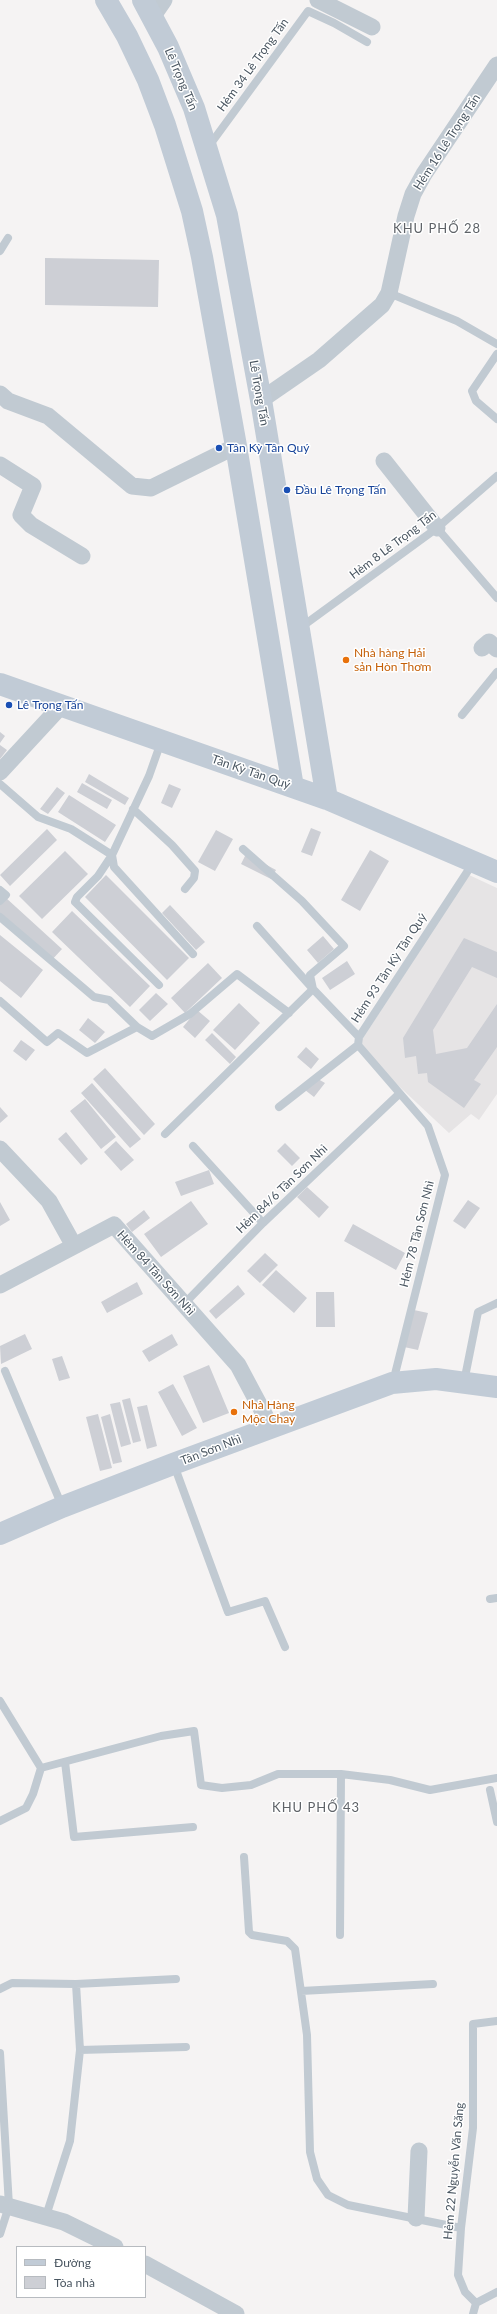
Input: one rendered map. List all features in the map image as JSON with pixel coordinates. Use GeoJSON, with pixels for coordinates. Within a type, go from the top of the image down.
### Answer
{"type":"FeatureCollection","features":[{"type":"Feature","properties":{"kind":"main road"},"geometry":{"type":"LineString","coordinates":[[106,0],[148,80],[180,169],[202,257],[236,446],[293,787]]}},
{"type":"Feature","properties":{"kind":"main road","name":"Lê Trọng Tấn"},"geometry":{"type":"LineString","coordinates":[[153,6],[208,148],[227,215],[261,400],[327,799]]}},
{"type":"Feature","properties":{"kind":"main road","name":"Tân Kỳ Tân Quý"},"geometry":{"type":"LineString","coordinates":[[0,684],[327,799],[497,872]]}},
{"type":"Feature","properties":{"kind":"main road","name":"Tân Sơn Nhì"},"geometry":{"type":"LineString","coordinates":[[0,1534],[62,1507],[173,1464],[392,1383],[436,1379],[497,1387]]}},
{"type":"Feature","properties":{"kind":"street"},"geometry":{"type":"LineString","coordinates":[[318,0],[370,34]]}},
{"type":"Feature","properties":{"kind":"street","name":"Hẻm 16 Lê Trọng Tấn"},"geometry":{"type":"LineString","coordinates":[[261,400],[312,365],[375,314],[389,293],[406,216],[413,194],[424,174],[497,65]]}},
{"type":"Feature","properties":{"kind":"street"},"geometry":{"type":"LineString","coordinates":[[0,394],[8,401],[48,416],[132,486],[151,488],[236,446]]}},
{"type":"Feature","properties":{"kind":"street"},"geometry":{"type":"LineString","coordinates":[[384,461],[437,528]]}},
{"type":"Feature","properties":{"kind":"street"},"geometry":{"type":"LineString","coordinates":[[0,465],[33,486],[21,515],[31,525],[82,556]]}},
{"type":"Feature","properties":{"kind":"street"},"geometry":{"type":"LineString","coordinates":[[0,772],[61,706]]}},
{"type":"Feature","properties":{"kind":"street"},"geometry":{"type":"LineString","coordinates":[[0,1149],[49,1201],[74,1246]]}},
{"type":"Feature","properties":{"kind":"street","name":"Hẻm 84 Tân Sơn Nhì"},"geometry":{"type":"LineString","coordinates":[[0,1286],[114,1225],[238,1365],[271,1427]]}},
{"type":"Feature","properties":{"kind":"street"},"geometry":{"type":"LineString","coordinates":[[416,2218],[419,2151]]}},
{"type":"Feature","properties":{"kind":"street"},"geometry":{"type":"LineString","coordinates":[[5,2205],[46,2216],[80,2229],[112,2246]]}},
{"type":"Feature","properties":{"kind":"street"},"geometry":{"type":"LineString","coordinates":[[146,2265],[236,2314]]}},
{"type":"Feature","properties":{"kind":"lane","name":"Hẻm 34 Lê Trọng Tấn"},"geometry":{"type":"LineString","coordinates":[[208,148],[308,11],[334,23],[370,34]]}},
{"type":"Feature","properties":{"kind":"lane"},"geometry":{"type":"LineString","coordinates":[[0,251],[8,238]]}},
{"type":"Feature","properties":{"kind":"lane"},"geometry":{"type":"LineString","coordinates":[[389,293],[457,321],[497,344]]}},
{"type":"Feature","properties":{"kind":"lane"},"geometry":{"type":"LineString","coordinates":[[497,354],[472,391],[476,401],[497,419]]}},
{"type":"Feature","properties":{"kind":"lane","name":"Hẻm 8 Lê Trọng Tấn"},"geometry":{"type":"LineString","coordinates":[[299,630],[437,528],[497,476]]}},
{"type":"Feature","properties":{"kind":"lane"},"geometry":{"type":"LineString","coordinates":[[437,528],[497,598]]}},
{"type":"Feature","properties":{"kind":"lane"},"geometry":{"type":"LineString","coordinates":[[462,715],[497,672]]}},
{"type":"Feature","properties":{"kind":"lane"},"geometry":{"type":"LineString","coordinates":[[159,985],[75,902],[77,897],[98,876],[112,855],[149,776],[162,741]]}},
{"type":"Feature","properties":{"kind":"lane"},"geometry":{"type":"LineString","coordinates":[[0,784],[38,816],[71,829],[112,855],[114,867],[193,954]]}},
{"type":"Feature","properties":{"kind":"lane"},"geometry":{"type":"LineString","coordinates":[[134,809],[172,845],[195,871],[194,878],[185,889]]}},
{"type":"Feature","properties":{"kind":"lane"},"geometry":{"type":"LineString","coordinates":[[166,1134],[313,990],[310,975],[344,946],[302,901],[243,849]]}},
{"type":"Feature","properties":{"kind":"lane","name":"Hẻm 93 Tân Kỳ Tân Quý"},"geometry":{"type":"LineString","coordinates":[[279,1107],[358,1041],[474,862]]}},
{"type":"Feature","properties":{"kind":"lane"},"geometry":{"type":"LineString","coordinates":[[0,890],[6,895],[0,901]]}},
{"type":"Feature","properties":{"kind":"lane"},"geometry":{"type":"LineString","coordinates":[[0,917],[94,997],[109,1000],[137,1027],[152,1036],[190,1014],[237,974],[289,1013]]}},
{"type":"Feature","properties":{"kind":"lane","name":"Hẻm 78 Tân Sơn Nhì"},"geometry":{"type":"LineString","coordinates":[[257,926],[358,1041],[399,1094],[428,1126],[444,1175],[392,1383]]}},
{"type":"Feature","properties":{"kind":"lane"},"geometry":{"type":"LineString","coordinates":[[0,1002],[48,1042],[58,1033],[87,1053],[137,1027]]}},
{"type":"Feature","properties":{"kind":"lane","name":"Hẻm 84/6 Tân Sơn Nhì"},"geometry":{"type":"LineString","coordinates":[[184,1304],[263,1223],[399,1094]]}},
{"type":"Feature","properties":{"kind":"lane"},"geometry":{"type":"LineString","coordinates":[[193,1146],[263,1223]]}},
{"type":"Feature","properties":{"kind":"lane"},"geometry":{"type":"LineString","coordinates":[[464,1382],[478,1312],[497,1302]]}},
{"type":"Feature","properties":{"kind":"lane"},"geometry":{"type":"LineString","coordinates":[[5,1371],[62,1507]]}},
{"type":"Feature","properties":{"kind":"lane"},"geometry":{"type":"LineString","coordinates":[[173,1464],[228,1612],[265,1601],[285,1647]]}},
{"type":"Feature","properties":{"kind":"lane"},"geometry":{"type":"LineString","coordinates":[[0,1701],[41,1768],[33,1794],[26,1808],[0,1821]]}},
{"type":"Feature","properties":{"kind":"lane"},"geometry":{"type":"LineString","coordinates":[[41,1768],[161,1736],[194,1731],[201,1785],[222,1788],[251,1785],[278,1774],[341,1774],[390,1780],[430,1790],[497,1778]]}},
{"type":"Feature","properties":{"kind":"lane"},"geometry":{"type":"LineString","coordinates":[[64,1762],[74,1837],[193,1827]]}},
{"type":"Feature","properties":{"kind":"lane"},"geometry":{"type":"LineString","coordinates":[[340,1935],[341,1774]]}},
{"type":"Feature","properties":{"kind":"lane"},"geometry":{"type":"LineString","coordinates":[[490,1790],[497,1822]]}},
{"type":"Feature","properties":{"kind":"lane"},"geometry":{"type":"LineString","coordinates":[[244,1857],[249,1932],[252,1935],[291,1944],[295,1949],[307,2035],[310,2152],[317,2179],[328,2195],[348,2205],[461,2228]]}},
{"type":"Feature","properties":{"kind":"lane"},"geometry":{"type":"LineString","coordinates":[[0,1989],[12,1983],[76,1984],[176,1979]]}},
{"type":"Feature","properties":{"kind":"lane"},"geometry":{"type":"LineString","coordinates":[[46,2216],[70,2141],[80,2050],[76,1984]]}},
{"type":"Feature","properties":{"kind":"lane"},"geometry":{"type":"LineString","coordinates":[[301,1992],[433,1984]]}},
{"type":"Feature","properties":{"kind":"lane","name":"Hẻm 22 Nguyễn Văn Săng"},"geometry":{"type":"LineString","coordinates":[[476,2303],[465,2292],[458,2275],[461,2228],[473,2128],[473,2024],[497,2021]]}},
{"type":"Feature","properties":{"kind":"lane"},"geometry":{"type":"LineString","coordinates":[[80,2050],[186,2047]]}},
{"type":"Feature","properties":{"kind":"lane"},"geometry":{"type":"LineString","coordinates":[[0,2053],[5,2205],[0,2234]]}},
{"type":"Feature","properties":{"kind":"lane"},"geometry":{"type":"LineString","coordinates":[[473,2314],[476,2303],[497,2292]]}},
{"type":"Feature","properties":{"kind":"shaded area"},"geometry":{"type":"Polygon","coordinates":[[[469,875],[497,888],[497,1094],[479,1120],[471,1114],[449,1133],[357,1047],[469,875]]]}},
{"type":"Feature","properties":{"kind":"building"},"geometry":{"type":"Polygon","coordinates":[[[45,258],[159,260],[158,307],[45,305],[45,258]]]}},
{"type":"Feature","properties":{"kind":"building"},"geometry":{"type":"Polygon","coordinates":[[[0,732],[5,736],[0,743],[0,732]]]}},
{"type":"Feature","properties":{"kind":"building"},"geometry":{"type":"Polygon","coordinates":[[[0,745],[7,750],[0,759],[0,745]]]}},
{"type":"Feature","properties":{"kind":"building"},"geometry":{"type":"Polygon","coordinates":[[[89,774],[129,798],[125,805],[85,782],[89,774]]]}},
{"type":"Feature","properties":{"kind":"building"},"geometry":{"type":"Polygon","coordinates":[[[82,783],[112,800],[107,809],[77,792],[82,783]]]}},
{"type":"Feature","properties":{"kind":"building"},"geometry":{"type":"Polygon","coordinates":[[[169,784],[181,789],[172,808],[161,803],[169,784]]]}},
{"type":"Feature","properties":{"kind":"building"},"geometry":{"type":"Polygon","coordinates":[[[57,787],[65,793],[48,814],[40,809],[57,787]]]}},
{"type":"Feature","properties":{"kind":"building"},"geometry":{"type":"Polygon","coordinates":[[[69,795],[116,825],[105,842],[58,812],[69,795]]]}},
{"type":"Feature","properties":{"kind":"building"},"geometry":{"type":"Polygon","coordinates":[[[311,828],[321,832],[312,856],[301,852],[311,828]]]}},
{"type":"Feature","properties":{"kind":"building"},"geometry":{"type":"Polygon","coordinates":[[[47,829],[57,840],[10,886],[0,875],[47,829]]]}},
{"type":"Feature","properties":{"kind":"building"},"geometry":{"type":"Polygon","coordinates":[[[216,830],[233,839],[215,871],[198,862],[216,830]]]}},
{"type":"Feature","properties":{"kind":"building"},"geometry":{"type":"Polygon","coordinates":[[[370,850],[389,861],[360,911],[341,900],[370,850]]]}},
{"type":"Feature","properties":{"kind":"building"},"geometry":{"type":"Polygon","coordinates":[[[65,851],[88,874],[42,919],[19,896],[65,851]]]}},
{"type":"Feature","properties":{"kind":"building"},"geometry":{"type":"Polygon","coordinates":[[[246,854],[276,870],[271,879],[241,864],[246,854]]]}},
{"type":"Feature","properties":{"kind":"building"},"geometry":{"type":"Polygon","coordinates":[[[106,875],[189,958],[167,980],[85,897],[106,875]]]}},
{"type":"Feature","properties":{"kind":"building"},"geometry":{"type":"Polygon","coordinates":[[[5,897],[62,949],[50,962],[0,916],[0,902],[5,897]]]}},
{"type":"Feature","properties":{"kind":"building"},"geometry":{"type":"Polygon","coordinates":[[[170,905],[205,942],[196,950],[162,913],[170,905]]]}},
{"type":"Feature","properties":{"kind":"building"},"geometry":{"type":"Polygon","coordinates":[[[72,911],[150,986],[130,1007],[52,932],[72,911]]]}},
{"type":"Feature","properties":{"kind":"building"},"geometry":{"type":"Polygon","coordinates":[[[0,935],[43,970],[21,998],[0,981],[0,935]]]}},
{"type":"Feature","properties":{"kind":"building"},"geometry":{"type":"Polygon","coordinates":[[[323,936],[334,949],[318,963],[307,950],[323,936]]]}},
{"type":"Feature","properties":{"kind":"building"},"geometry":{"type":"Polygon","coordinates":[[[464,938],[497,952],[497,978],[472,967],[433,1030],[436,1054],[467,1048],[497,1004],[497,1047],[474,1080],[481,1084],[464,1108],[428,1082],[427,1073],[418,1074],[416,1056],[405,1058],[403,1038],[464,938]]]}},
{"type":"Feature","properties":{"kind":"building"},"geometry":{"type":"Polygon","coordinates":[[[347,961],[355,974],[330,990],[322,978],[347,961]]]}},
{"type":"Feature","properties":{"kind":"building"},"geometry":{"type":"Polygon","coordinates":[[[208,963],[222,978],[185,1013],[171,998],[208,963]]]}},
{"type":"Feature","properties":{"kind":"building"},"geometry":{"type":"Polygon","coordinates":[[[156,993],[168,1004],[150,1021],[139,1010],[156,993]]]}},
{"type":"Feature","properties":{"kind":"building"},"geometry":{"type":"Polygon","coordinates":[[[239,1003],[260,1023],[235,1050],[213,1030],[239,1003]]]}},
{"type":"Feature","properties":{"kind":"building"},"geometry":{"type":"Polygon","coordinates":[[[197,1010],[210,1021],[195,1038],[183,1027],[197,1010]]]}},
{"type":"Feature","properties":{"kind":"building"},"geometry":{"type":"Polygon","coordinates":[[[88,1018],[105,1032],[95,1043],[79,1030],[88,1018]]]}},
{"type":"Feature","properties":{"kind":"building"},"geometry":{"type":"Polygon","coordinates":[[[212,1033],[236,1057],[230,1064],[205,1040],[212,1033]]]}},
{"type":"Feature","properties":{"kind":"building"},"geometry":{"type":"Polygon","coordinates":[[[21,1040],[35,1050],[26,1061],[13,1051],[21,1040]]]}},
{"type":"Feature","properties":{"kind":"building"},"geometry":{"type":"Polygon","coordinates":[[[306,1047],[319,1059],[311,1069],[297,1057],[306,1047]]]}},
{"type":"Feature","properties":{"kind":"building"},"geometry":{"type":"Polygon","coordinates":[[[105,1068],[155,1124],[144,1135],[93,1079],[105,1068]]]}},
{"type":"Feature","properties":{"kind":"building"},"geometry":{"type":"Polygon","coordinates":[[[318,1079],[325,1083],[314,1097],[305,1090],[318,1079]]]}},
{"type":"Feature","properties":{"kind":"building"},"geometry":{"type":"Polygon","coordinates":[[[92,1083],[141,1139],[130,1148],[81,1093],[92,1083]]]}},
{"type":"Feature","properties":{"kind":"building"},"geometry":{"type":"Polygon","coordinates":[[[85,1099],[116,1137],[101,1149],[70,1111],[85,1099]]]}},
{"type":"Feature","properties":{"kind":"building"},"geometry":{"type":"Polygon","coordinates":[[[0,1107],[8,1116],[0,1123],[0,1107]]]}},
{"type":"Feature","properties":{"kind":"building"},"geometry":{"type":"Polygon","coordinates":[[[66,1132],[88,1159],[81,1165],[58,1139],[66,1132]]]}},
{"type":"Feature","properties":{"kind":"building"},"geometry":{"type":"Polygon","coordinates":[[[116,1141],[134,1160],[121,1171],[104,1152],[116,1141]]]}},
{"type":"Feature","properties":{"kind":"building"},"geometry":{"type":"Polygon","coordinates":[[[285,1143],[300,1158],[292,1166],[277,1151],[285,1143]]]}},
{"type":"Feature","properties":{"kind":"building"},"geometry":{"type":"Polygon","coordinates":[[[209,1170],[214,1184],[181,1196],[175,1182],[209,1170]]]}},
{"type":"Feature","properties":{"kind":"building"},"geometry":{"type":"Polygon","coordinates":[[[307,1187],[329,1207],[319,1218],[297,1197],[307,1187]]]}},
{"type":"Feature","properties":{"kind":"building"},"geometry":{"type":"Polygon","coordinates":[[[468,1200],[480,1208],[465,1229],[453,1221],[468,1200]]]}},
{"type":"Feature","properties":{"kind":"building"},"geometry":{"type":"Polygon","coordinates":[[[191,1201],[208,1224],[161,1257],[144,1234],[191,1201]]]}},
{"type":"Feature","properties":{"kind":"building"},"geometry":{"type":"Polygon","coordinates":[[[0,1202],[10,1220],[0,1226],[0,1202]]]}},
{"type":"Feature","properties":{"kind":"building"},"geometry":{"type":"Polygon","coordinates":[[[144,1210],[150,1218],[132,1232],[126,1224],[144,1210]]]}},
{"type":"Feature","properties":{"kind":"building"},"geometry":{"type":"Polygon","coordinates":[[[353,1224],[405,1253],[396,1270],[344,1241],[353,1224]]]}},
{"type":"Feature","properties":{"kind":"building"},"geometry":{"type":"Polygon","coordinates":[[[265,1253],[278,1265],[260,1283],[247,1271],[265,1253]]]}},
{"type":"Feature","properties":{"kind":"building"},"geometry":{"type":"Polygon","coordinates":[[[276,1270],[307,1298],[294,1313],[262,1285],[276,1270]]]}},
{"type":"Feature","properties":{"kind":"building"},"geometry":{"type":"Polygon","coordinates":[[[137,1282],[143,1294],[107,1313],[101,1302],[137,1282]]]}},
{"type":"Feature","properties":{"kind":"building"},"geometry":{"type":"Polygon","coordinates":[[[238,1285],[245,1294],[216,1319],[209,1311],[238,1285]]]}},
{"type":"Feature","properties":{"kind":"building"},"geometry":{"type":"Polygon","coordinates":[[[316,1292],[334,1292],[335,1327],[316,1327],[316,1292]]]}},
{"type":"Feature","properties":{"kind":"building"},"geometry":{"type":"Polygon","coordinates":[[[414,1310],[428,1313],[418,1350],[404,1347],[414,1310]]]}},
{"type":"Feature","properties":{"kind":"building"},"geometry":{"type":"Polygon","coordinates":[[[25,1334],[32,1349],[1,1364],[0,1346],[25,1334]]]}},
{"type":"Feature","properties":{"kind":"building"},"geometry":{"type":"Polygon","coordinates":[[[172,1334],[178,1345],[149,1362],[142,1351],[172,1334]]]}},
{"type":"Feature","properties":{"kind":"building"},"geometry":{"type":"Polygon","coordinates":[[[62,1356],[70,1378],[59,1381],[52,1359],[62,1356]]]}},
{"type":"Feature","properties":{"kind":"building"},"geometry":{"type":"Polygon","coordinates":[[[209,1365],[229,1413],[203,1423],[183,1376],[209,1365]]]}},
{"type":"Feature","properties":{"kind":"building"},"geometry":{"type":"Polygon","coordinates":[[[173,1384],[197,1428],[182,1436],[158,1392],[173,1384]]]}},
{"type":"Feature","properties":{"kind":"building"},"geometry":{"type":"Polygon","coordinates":[[[130,1398],[141,1441],[133,1443],[122,1400],[130,1398]]]}},
{"type":"Feature","properties":{"kind":"building"},"geometry":{"type":"Polygon","coordinates":[[[120,1402],[131,1444],[121,1447],[110,1404],[120,1402]]]}},
{"type":"Feature","properties":{"kind":"building"},"geometry":{"type":"Polygon","coordinates":[[[147,1405],[157,1446],[147,1449],[137,1407],[147,1405]]]}},
{"type":"Feature","properties":{"kind":"building"},"geometry":{"type":"Polygon","coordinates":[[[98,1414],[112,1468],[100,1471],[86,1417],[98,1414]]]}},
{"type":"Feature","properties":{"kind":"building"},"geometry":{"type":"Polygon","coordinates":[[[110,1414],[122,1462],[113,1464],[101,1417],[110,1414]]]}},
{"type":"Feature","properties":{"kind":"place","name":"Tân Kỳ Tân Quý"},"geometry":{"type":"Point","coordinates":[219,448]}},
{"type":"Feature","properties":{"kind":"place","name":"Đầu Lê Trọng Tấn"},"geometry":{"type":"Point","coordinates":[287,490]}},
{"type":"Feature","properties":{"kind":"place","name":"Nhà hàng Hải sản Hòn Thơm"},"geometry":{"type":"Point","coordinates":[346,660]}},
{"type":"Feature","properties":{"kind":"place","name":"Lê Trọng Tấn"},"geometry":{"type":"Point","coordinates":[9,705]}},
{"type":"Feature","properties":{"kind":"place","name":"Nhà Hàng Mộc Chay"},"geometry":{"type":"Point","coordinates":[234,1412]}},
{"type":"Feature","properties":{"kind":"district","name":"KHU PHỐ 28"},"geometry":{"type":"Point","coordinates":[437,229]}},
{"type":"Feature","properties":{"kind":"district","name":"KHU PHỐ 43"},"geometry":{"type":"Point","coordinates":[316,1808]}}]}
